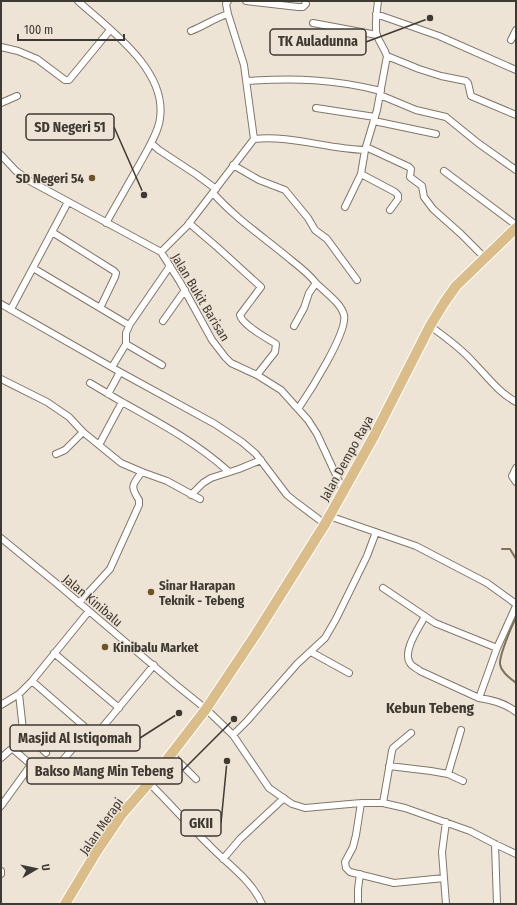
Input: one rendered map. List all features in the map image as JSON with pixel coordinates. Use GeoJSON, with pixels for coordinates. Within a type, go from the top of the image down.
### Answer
{"type":"FeatureCollection","features":[{"type":"Feature","properties":{"kind":"main road","name":"Jalan Dempo Raya"},"geometry":{"type":"LineString","coordinates":[[206,709],[256,634],[327,520],[374,436],[430,326],[444,302],[456,286],[516,227]]}},
{"type":"Feature","properties":{"kind":"main road","name":"Jalan Merapi"},"geometry":{"type":"LineString","coordinates":[[65,904],[97,851],[122,814],[206,709]]}},
{"type":"Feature","properties":{"kind":"street"},"geometry":{"type":"LineString","coordinates":[[78,1],[130,48],[148,70],[155,83],[160,100],[160,118],[151,144],[106,223]]}},
{"type":"Feature","properties":{"kind":"street"},"geometry":{"type":"LineString","coordinates":[[161,252],[188,223],[254,139],[244,65],[228,14],[226,4],[228,1]]}},
{"type":"Feature","properties":{"kind":"street"},"geometry":{"type":"LineString","coordinates":[[246,1],[303,7],[306,4],[306,1]]}},
{"type":"Feature","properties":{"kind":"street"},"geometry":{"type":"LineString","coordinates":[[345,207],[361,174],[387,56],[377,35],[376,14],[378,1]]}},
{"type":"Feature","properties":{"kind":"street"},"geometry":{"type":"LineString","coordinates":[[191,31],[217,17],[228,14]]}},
{"type":"Feature","properties":{"kind":"street"},"geometry":{"type":"LineString","coordinates":[[376,14],[439,36],[516,70]]}},
{"type":"Feature","properties":{"kind":"street"},"geometry":{"type":"LineString","coordinates":[[313,23],[377,35]]}},
{"type":"Feature","properties":{"kind":"street"},"geometry":{"type":"LineString","coordinates":[[1,47],[18,51],[37,59],[64,80],[69,80],[110,30]]}},
{"type":"Feature","properties":{"kind":"street"},"geometry":{"type":"LineString","coordinates":[[511,40],[516,30]]}},
{"type":"Feature","properties":{"kind":"street"},"geometry":{"type":"LineString","coordinates":[[387,56],[441,76],[466,81],[468,83],[471,96],[516,115]]}},
{"type":"Feature","properties":{"kind":"street"},"geometry":{"type":"LineString","coordinates":[[247,81],[302,79],[356,84],[380,93],[416,110],[446,117],[478,143],[516,170]]}},
{"type":"Feature","properties":{"kind":"street"},"geometry":{"type":"LineString","coordinates":[[1,103],[17,96]]}},
{"type":"Feature","properties":{"kind":"street"},"geometry":{"type":"LineString","coordinates":[[316,108],[337,110],[436,134]]}},
{"type":"Feature","properties":{"kind":"street"},"geometry":{"type":"LineString","coordinates":[[254,139],[294,141],[349,149],[366,148],[409,167],[411,169],[410,177],[422,186],[424,194],[433,208],[485,258]]}},
{"type":"Feature","properties":{"kind":"street"},"geometry":{"type":"LineString","coordinates":[[151,144],[197,175],[214,191],[226,208],[311,276],[341,309],[344,316],[344,324],[326,363],[298,408]]}},
{"type":"Feature","properties":{"kind":"street","name":"Jalan Bukit Barisan"},"geometry":{"type":"LineString","coordinates":[[1,155],[16,171],[28,180],[161,252],[185,290],[212,340],[225,357],[231,363],[258,375],[281,390],[298,408],[317,434],[343,490]]}},
{"type":"Feature","properties":{"kind":"street"},"geometry":{"type":"LineString","coordinates":[[233,165],[287,193],[308,218],[315,230],[323,235],[330,243],[357,280]]}},
{"type":"Feature","properties":{"kind":"street"},"geometry":{"type":"LineString","coordinates":[[444,171],[516,227]]}},
{"type":"Feature","properties":{"kind":"street"},"geometry":{"type":"LineString","coordinates":[[361,174],[398,195],[398,200],[390,210]]}},
{"type":"Feature","properties":{"kind":"street"},"geometry":{"type":"LineString","coordinates":[[11,310],[68,202]]}},
{"type":"Feature","properties":{"kind":"street"},"geometry":{"type":"LineString","coordinates":[[188,223],[261,287],[240,315],[241,319],[246,324],[276,344],[275,352],[258,375]]}},
{"type":"Feature","properties":{"kind":"street"},"geometry":{"type":"LineString","coordinates":[[52,232],[116,273],[100,308]]}},
{"type":"Feature","properties":{"kind":"street"},"geometry":{"type":"LineString","coordinates":[[112,367],[126,344],[126,333],[130,324],[170,266]]}},
{"type":"Feature","properties":{"kind":"street"},"geometry":{"type":"LineString","coordinates":[[33,268],[127,324],[130,324]]}},
{"type":"Feature","properties":{"kind":"street"},"geometry":{"type":"LineString","coordinates":[[294,326],[304,308],[309,293],[316,283]]}},
{"type":"Feature","properties":{"kind":"street"},"geometry":{"type":"LineString","coordinates":[[163,321],[185,290]]}},
{"type":"Feature","properties":{"kind":"street"},"geometry":{"type":"LineString","coordinates":[[1,304],[223,429],[250,448],[261,460],[287,495],[297,503],[327,520],[376,532],[416,546],[487,583],[516,605],[497,648],[479,698]]}},
{"type":"Feature","properties":{"kind":"street"},"geometry":{"type":"LineString","coordinates":[[430,326],[461,349],[495,387],[516,402]]}},
{"type":"Feature","properties":{"kind":"street"},"geometry":{"type":"LineString","coordinates":[[126,344],[162,365]]}},
{"type":"Feature","properties":{"kind":"street"},"geometry":{"type":"LineString","coordinates":[[108,394],[120,372]]}},
{"type":"Feature","properties":{"kind":"street"},"geometry":{"type":"LineString","coordinates":[[1,379],[47,402],[69,418],[83,432],[121,463],[167,481],[200,499]]}},
{"type":"Feature","properties":{"kind":"street"},"geometry":{"type":"LineString","coordinates":[[90,383],[168,427],[205,452],[229,472]]}},
{"type":"Feature","properties":{"kind":"street"},"geometry":{"type":"LineString","coordinates":[[99,444],[122,402]]}},
{"type":"Feature","properties":{"kind":"street"},"geometry":{"type":"LineString","coordinates":[[56,454],[65,450],[83,432]]}},
{"type":"Feature","properties":{"kind":"street"},"geometry":{"type":"LineString","coordinates":[[191,495],[208,479],[261,460]]}},
{"type":"Feature","properties":{"kind":"street"},"geometry":{"type":"LineString","coordinates":[[516,468],[512,476],[516,482]]}},
{"type":"Feature","properties":{"kind":"street"},"geometry":{"type":"LineString","coordinates":[[79,602],[110,569],[139,505],[139,500],[133,490],[132,484],[142,472]]}},
{"type":"Feature","properties":{"kind":"street"},"geometry":{"type":"LineString","coordinates":[[233,735],[297,664],[321,643],[336,619],[367,556],[376,532]]}},
{"type":"Feature","properties":{"kind":"street","name":"Jalan Kinibalu"},"geometry":{"type":"LineString","coordinates":[[1,538],[206,709],[233,735],[269,788],[292,804],[304,808],[361,803],[383,803],[405,808],[470,831],[516,854]]}},
{"type":"Feature","properties":{"kind":"street"},"geometry":{"type":"LineString","coordinates":[[383,588],[436,623],[497,648]]}},
{"type":"Feature","properties":{"kind":"street"},"geometry":{"type":"LineString","coordinates":[[1,705],[19,694],[32,681],[88,612]]}},
{"type":"Feature","properties":{"kind":"street"},"geometry":{"type":"LineString","coordinates":[[426,616],[407,651],[409,662],[420,671],[479,698],[491,699],[502,703],[516,712]]}},
{"type":"Feature","properties":{"kind":"street"},"geometry":{"type":"LineString","coordinates":[[311,652],[349,673]]}},
{"type":"Feature","properties":{"kind":"street"},"geometry":{"type":"LineString","coordinates":[[54,653],[119,708]]}},
{"type":"Feature","properties":{"kind":"street"},"geometry":{"type":"LineString","coordinates":[[32,681],[92,734],[96,735],[154,665]]}},
{"type":"Feature","properties":{"kind":"street"},"geometry":{"type":"LineString","coordinates":[[19,694],[23,730],[46,753]]}},
{"type":"Feature","properties":{"kind":"street"},"geometry":{"type":"LineString","coordinates":[[62,761],[88,730]]}},
{"type":"Feature","properties":{"kind":"street"},"geometry":{"type":"LineString","coordinates":[[448,774],[461,730]]}},
{"type":"Feature","properties":{"kind":"street"},"geometry":{"type":"LineString","coordinates":[[383,803],[393,748],[411,733]]}},
{"type":"Feature","properties":{"kind":"street"},"geometry":{"type":"LineString","coordinates":[[1,758],[13,749],[29,763],[30,766],[1,806]]}},
{"type":"Feature","properties":{"kind":"street"},"geometry":{"type":"LineString","coordinates":[[171,754],[196,779]]}},
{"type":"Feature","properties":{"kind":"street"},"geometry":{"type":"LineString","coordinates":[[389,766],[448,774],[463,781]]}},
{"type":"Feature","properties":{"kind":"street"},"geometry":{"type":"LineString","coordinates":[[149,782],[186,823],[249,883],[258,895],[262,904]]}},
{"type":"Feature","properties":{"kind":"street"},"geometry":{"type":"LineString","coordinates":[[223,859],[240,839],[284,798]]}},
{"type":"Feature","properties":{"kind":"street"},"geometry":{"type":"LineString","coordinates":[[361,803],[356,835],[353,846],[345,862],[345,865],[350,872],[394,883],[444,878]]}},
{"type":"Feature","properties":{"kind":"street"},"geometry":{"type":"LineString","coordinates":[[446,822],[442,852],[446,904]]}},
{"type":"Feature","properties":{"kind":"street"},"geometry":{"type":"LineString","coordinates":[[495,844],[497,904]]}},
{"type":"Feature","properties":{"kind":"street"},"geometry":{"type":"LineString","coordinates":[[358,904],[360,874]]}},
{"type":"Feature","properties":{"kind":"waterway"},"geometry":{"type":"LineString","coordinates":[[502,549],[510,549],[516,559]]}},
{"type":"Feature","properties":{"kind":"waterway"},"geometry":{"type":"LineString","coordinates":[[516,618],[500,660],[500,664],[504,672],[516,683]]}},
{"type":"Feature","properties":{"kind":"place","name":"TK Auladunna"},"geometry":{"type":"Point","coordinates":[430,18]}},
{"type":"Feature","properties":{"kind":"place","name":"SD Negeri 54"},"geometry":{"type":"Point","coordinates":[92,178]}},
{"type":"Feature","properties":{"kind":"place","name":"SD Negeri 51"},"geometry":{"type":"Point","coordinates":[144,195]}},
{"type":"Feature","properties":{"kind":"place","name":"Sinar Harapan Teknik - Tebeng"},"geometry":{"type":"Point","coordinates":[151,592]}},
{"type":"Feature","properties":{"kind":"place","name":"Kinibalu Market"},"geometry":{"type":"Point","coordinates":[105,647]}},
{"type":"Feature","properties":{"kind":"place","name":"Masjid Al Istiqomah"},"geometry":{"type":"Point","coordinates":[179,713]}},
{"type":"Feature","properties":{"kind":"place","name":"Bakso Mang Min Tebeng"},"geometry":{"type":"Point","coordinates":[234,719]}},
{"type":"Feature","properties":{"kind":"place","name":"GKII"},"geometry":{"type":"Point","coordinates":[227,761]}},
{"type":"Feature","properties":{"kind":"district","name":"Kebun Tebeng"},"geometry":{"type":"Point","coordinates":[430,708]}}]}
